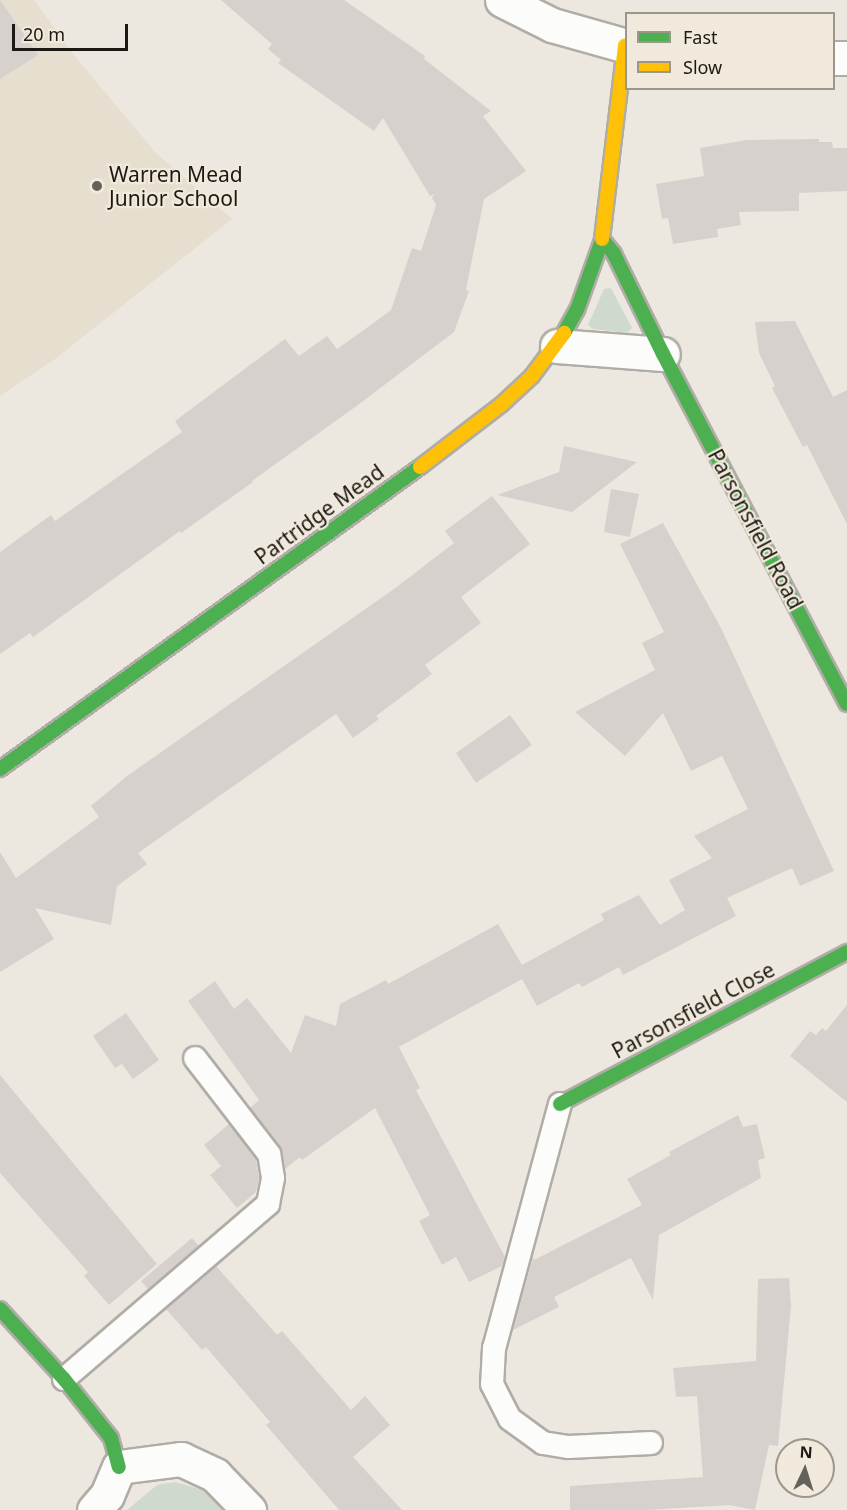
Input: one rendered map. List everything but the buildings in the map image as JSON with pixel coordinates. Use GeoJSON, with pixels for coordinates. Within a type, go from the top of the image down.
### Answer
{"type":"FeatureCollection","features":[{"type":"Feature","properties":{"kind":"street"},"geometry":{"type":"LineString","coordinates":[[502,0],[552,25],[625,46]]}},
{"type":"Feature","properties":{"kind":"street"},"geometry":{"type":"LineString","coordinates":[[602,240],[625,54]]}},
{"type":"Feature","properties":{"kind":"street","name":"Partridge Mead"},"geometry":{"type":"LineString","coordinates":[[0,769],[409,475],[502,404],[532,376],[557,346],[577,310],[602,240]]}},
{"type":"Feature","properties":{"kind":"street","name":"Parsonsfield Road"},"geometry":{"type":"LineString","coordinates":[[602,240],[614,254],[663,354],[847,704]]}},
{"type":"Feature","properties":{"kind":"street"},"geometry":{"type":"LineString","coordinates":[[557,346],[663,354]]}},
{"type":"Feature","properties":{"kind":"street","name":"Parsonsfield Close"},"geometry":{"type":"LineString","coordinates":[[560,1104],[847,952]]}},
{"type":"Feature","properties":{"kind":"street"},"geometry":{"type":"LineString","coordinates":[[0,1309],[64,1379],[111,1438],[119,1467],[107,1496],[94,1510]]}},
{"type":"Feature","properties":{"kind":"street"},"geometry":{"type":"LineString","coordinates":[[119,1467],[181,1460],[215,1475],[249,1510]]}},
{"type":"Feature","properties":{"kind":"lane"},"geometry":{"type":"LineString","coordinates":[[64,1379],[268,1204],[273,1178],[269,1154],[195,1058]]}},
{"type":"Feature","properties":{"kind":"lane"},"geometry":{"type":"LineString","coordinates":[[560,1104],[494,1348],[492,1384],[510,1419],[543,1443],[569,1447],[651,1443]]}},
{"type":"Feature","properties":{"kind":"shaded area","name":"Warren Mead Junior School"},"geometry":{"type":"Polygon","coordinates":[[[0,0],[34,0],[73,54],[156,153],[232,219],[55,359],[0,396],[0,0]]]}},
{"type":"Feature","properties":{"kind":"shaded area"},"geometry":{"type":"Polygon","coordinates":[[[611,288],[632,328],[627,333],[593,329],[588,325],[604,289],[611,288]]]}},
{"type":"Feature","properties":{"kind":"shaded area"},"geometry":{"type":"Polygon","coordinates":[[[175,1482],[210,1492],[226,1510],[127,1510],[157,1485],[175,1482]]]}},
{"type":"Feature","properties":{"kind":"traffic: fast"},"geometry":{"type":"LineString","coordinates":[[602,239],[614,254],[663,354],[847,704]]}},
{"type":"Feature","properties":{"kind":"traffic: fast"},"geometry":{"type":"LineString","coordinates":[[564,333],[577,310],[602,240]]}},
{"type":"Feature","properties":{"kind":"traffic: fast"},"geometry":{"type":"LineString","coordinates":[[0,769],[420,467]]}},
{"type":"Feature","properties":{"kind":"traffic: fast"},"geometry":{"type":"LineString","coordinates":[[560,1104],[847,952]]}},
{"type":"Feature","properties":{"kind":"traffic: fast"},"geometry":{"type":"LineString","coordinates":[[0,1309],[64,1379],[111,1438],[119,1467]]}},
{"type":"Feature","properties":{"kind":"traffic: slow"},"geometry":{"type":"LineString","coordinates":[[602,239],[625,45]]}},
{"type":"Feature","properties":{"kind":"traffic: slow"},"geometry":{"type":"LineString","coordinates":[[420,467],[502,404],[532,376],[564,333]]}},
{"type":"Feature","properties":{"kind":"place","name":"Warren Mead Junior School"},"geometry":{"type":"Point","coordinates":[97,186]}}]}
